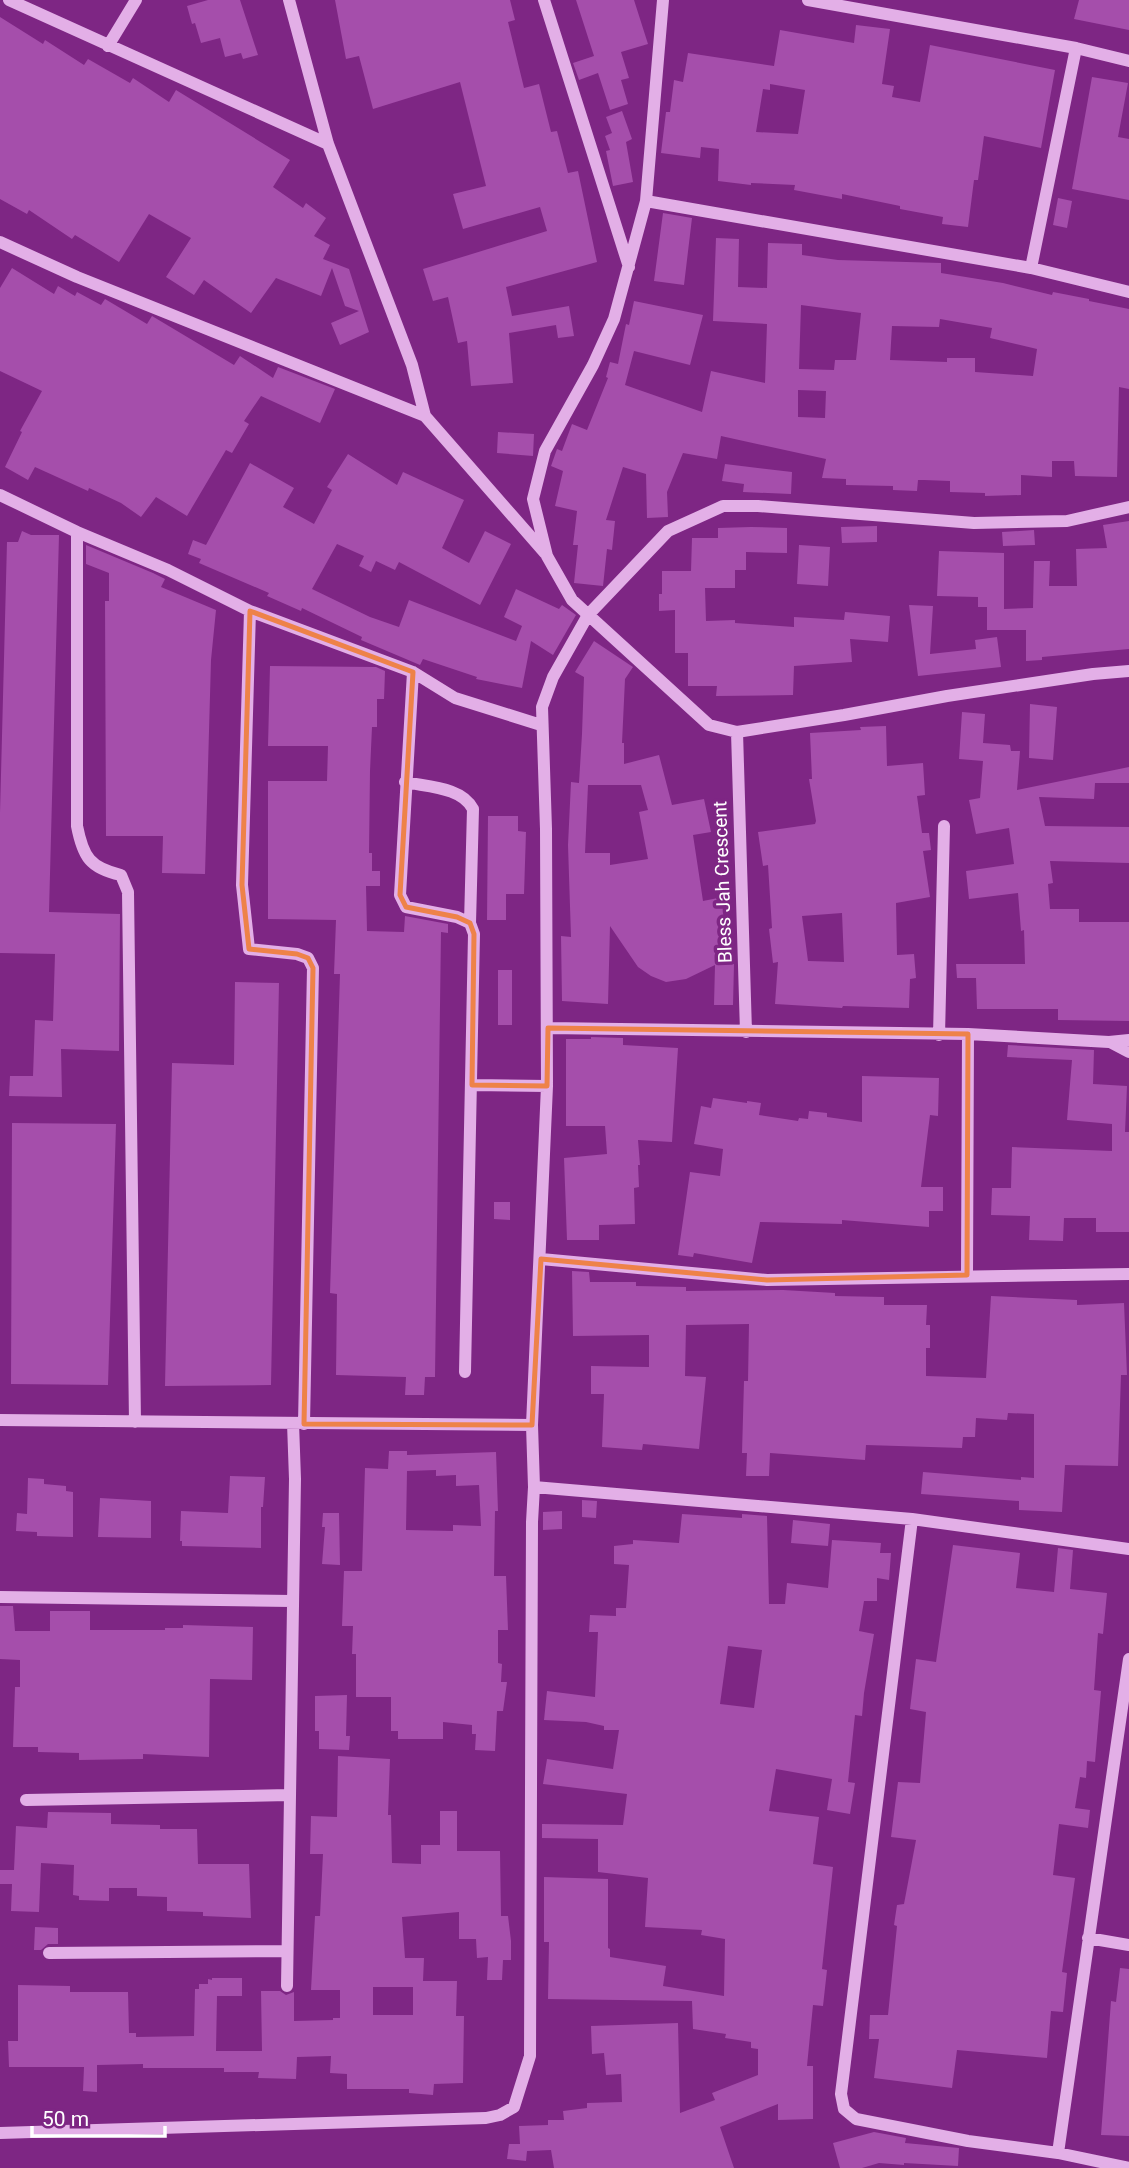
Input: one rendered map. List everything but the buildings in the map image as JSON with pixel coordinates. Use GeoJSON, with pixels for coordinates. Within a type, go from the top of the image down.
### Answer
{"type":"FeatureCollection","features":[{"type":"Feature","properties":{"kind":"street"},"geometry":{"type":"LineString","coordinates":[[9,0],[328,144]]}},
{"type":"Feature","properties":{"kind":"street"},"geometry":{"type":"LineString","coordinates":[[108,46],[136,0]]}},
{"type":"Feature","properties":{"kind":"street"},"geometry":{"type":"LineString","coordinates":[[289,0],[328,144],[412,365],[425,416],[547,556],[572,600],[709,725],[737,732],[947,696],[1129,671]]}},
{"type":"Feature","properties":{"kind":"street"},"geometry":{"type":"LineString","coordinates":[[544,0],[629,267]]}},
{"type":"Feature","properties":{"kind":"street"},"geometry":{"type":"LineString","coordinates":[[547,556],[533,499],[545,451],[593,365],[614,319],[629,267],[646,201],[663,0]]}},
{"type":"Feature","properties":{"kind":"street"},"geometry":{"type":"LineString","coordinates":[[808,0],[887,7],[1129,61]]}},
{"type":"Feature","properties":{"kind":"street"},"geometry":{"type":"LineString","coordinates":[[1031,268],[1076,48]]}},
{"type":"Feature","properties":{"kind":"street"},"geometry":{"type":"LineString","coordinates":[[646,201],[1031,268],[1129,292]]}},
{"type":"Feature","properties":{"kind":"street"},"geometry":{"type":"LineString","coordinates":[[0,242],[90,282],[425,416]]}},
{"type":"Feature","properties":{"kind":"street"},"geometry":{"type":"LineString","coordinates":[[0,495],[77,532],[168,570],[250,611],[413,672],[455,698],[541,726]]}},
{"type":"Feature","properties":{"kind":"street"},"geometry":{"type":"LineString","coordinates":[[0,2133],[486,2118],[500,2115],[513,2107],[530,2056],[533,1424],[548,1028],[546,829],[541,726],[547,689],[588,615],[668,531],[723,506],[758,506],[974,523],[1067,521],[1129,507]]}},
{"type":"Feature","properties":{"kind":"street"},"geometry":{"type":"LineString","coordinates":[[77,532],[76,826],[81,846],[91,863],[121,875],[128,892],[135,1422]]}},
{"type":"Feature","properties":{"kind":"street"},"geometry":{"type":"LineString","coordinates":[[250,611],[243,886],[249,949],[297,954],[308,958],[313,968],[295,1479],[286,1986]]}},
{"type":"Feature","properties":{"kind":"street"},"geometry":{"type":"LineString","coordinates":[[413,672],[400,895],[406,907],[457,917],[470,923]]}},
{"type":"Feature","properties":{"kind":"street","name":"Bless Jah Crescent"},"geometry":{"type":"LineString","coordinates":[[737,732],[746,1032]]}},
{"type":"Feature","properties":{"kind":"street"},"geometry":{"type":"LineString","coordinates":[[405,782],[461,794],[469,800],[473,809],[470,923],[474,934],[466,1372]]}},
{"type":"Feature","properties":{"kind":"street"},"geometry":{"type":"LineString","coordinates":[[939,1035],[944,826]]}},
{"type":"Feature","properties":{"kind":"street"},"geometry":{"type":"LineString","coordinates":[[548,1028],[968,1034],[1109,1042],[1129,1040]]}},
{"type":"Feature","properties":{"kind":"street"},"geometry":{"type":"LineString","coordinates":[[967,1275],[968,1034]]}},
{"type":"Feature","properties":{"kind":"street"},"geometry":{"type":"LineString","coordinates":[[1109,1042],[1129,1052]]}},
{"type":"Feature","properties":{"kind":"street"},"geometry":{"type":"LineString","coordinates":[[472,1085],[547,1086]]}},
{"type":"Feature","properties":{"kind":"street"},"geometry":{"type":"LineString","coordinates":[[541,1259],[767,1280],[1129,1274]]}},
{"type":"Feature","properties":{"kind":"street"},"geometry":{"type":"LineString","coordinates":[[0,1420],[533,1424]]}},
{"type":"Feature","properties":{"kind":"street"},"geometry":{"type":"LineString","coordinates":[[534,1487],[912,1519],[1129,1549]]}},
{"type":"Feature","properties":{"kind":"street"},"geometry":{"type":"LineString","coordinates":[[912,1519],[841,2094],[844,2109],[856,2119],[882,2125],[968,2141],[1058,2153],[1129,2168]]}},
{"type":"Feature","properties":{"kind":"street"},"geometry":{"type":"LineString","coordinates":[[0,1598],[292,1601]]}},
{"type":"Feature","properties":{"kind":"street"},"geometry":{"type":"LineString","coordinates":[[1058,2153],[1129,1659]]}},
{"type":"Feature","properties":{"kind":"street"},"geometry":{"type":"LineString","coordinates":[[26,1800],[289,1795]]}},
{"type":"Feature","properties":{"kind":"street"},"geometry":{"type":"LineString","coordinates":[[1088,1938],[1129,1945]]}},
{"type":"Feature","properties":{"kind":"street"},"geometry":{"type":"LineString","coordinates":[[49,1953],[287,1951]]}},
{"type":"Feature","properties":{"kind":"highlighted area"},"geometry":{"type":"Polygon","coordinates":[[[250,611],[413,672],[400,895],[406,907],[457,917],[470,923],[474,934],[472,1085],[547,1086],[548,1028],[968,1034],[967,1275],[767,1280],[541,1259],[532,1425],[304,1424],[313,968],[308,958],[297,954],[249,949],[242,885],[250,611]]]}}]}
